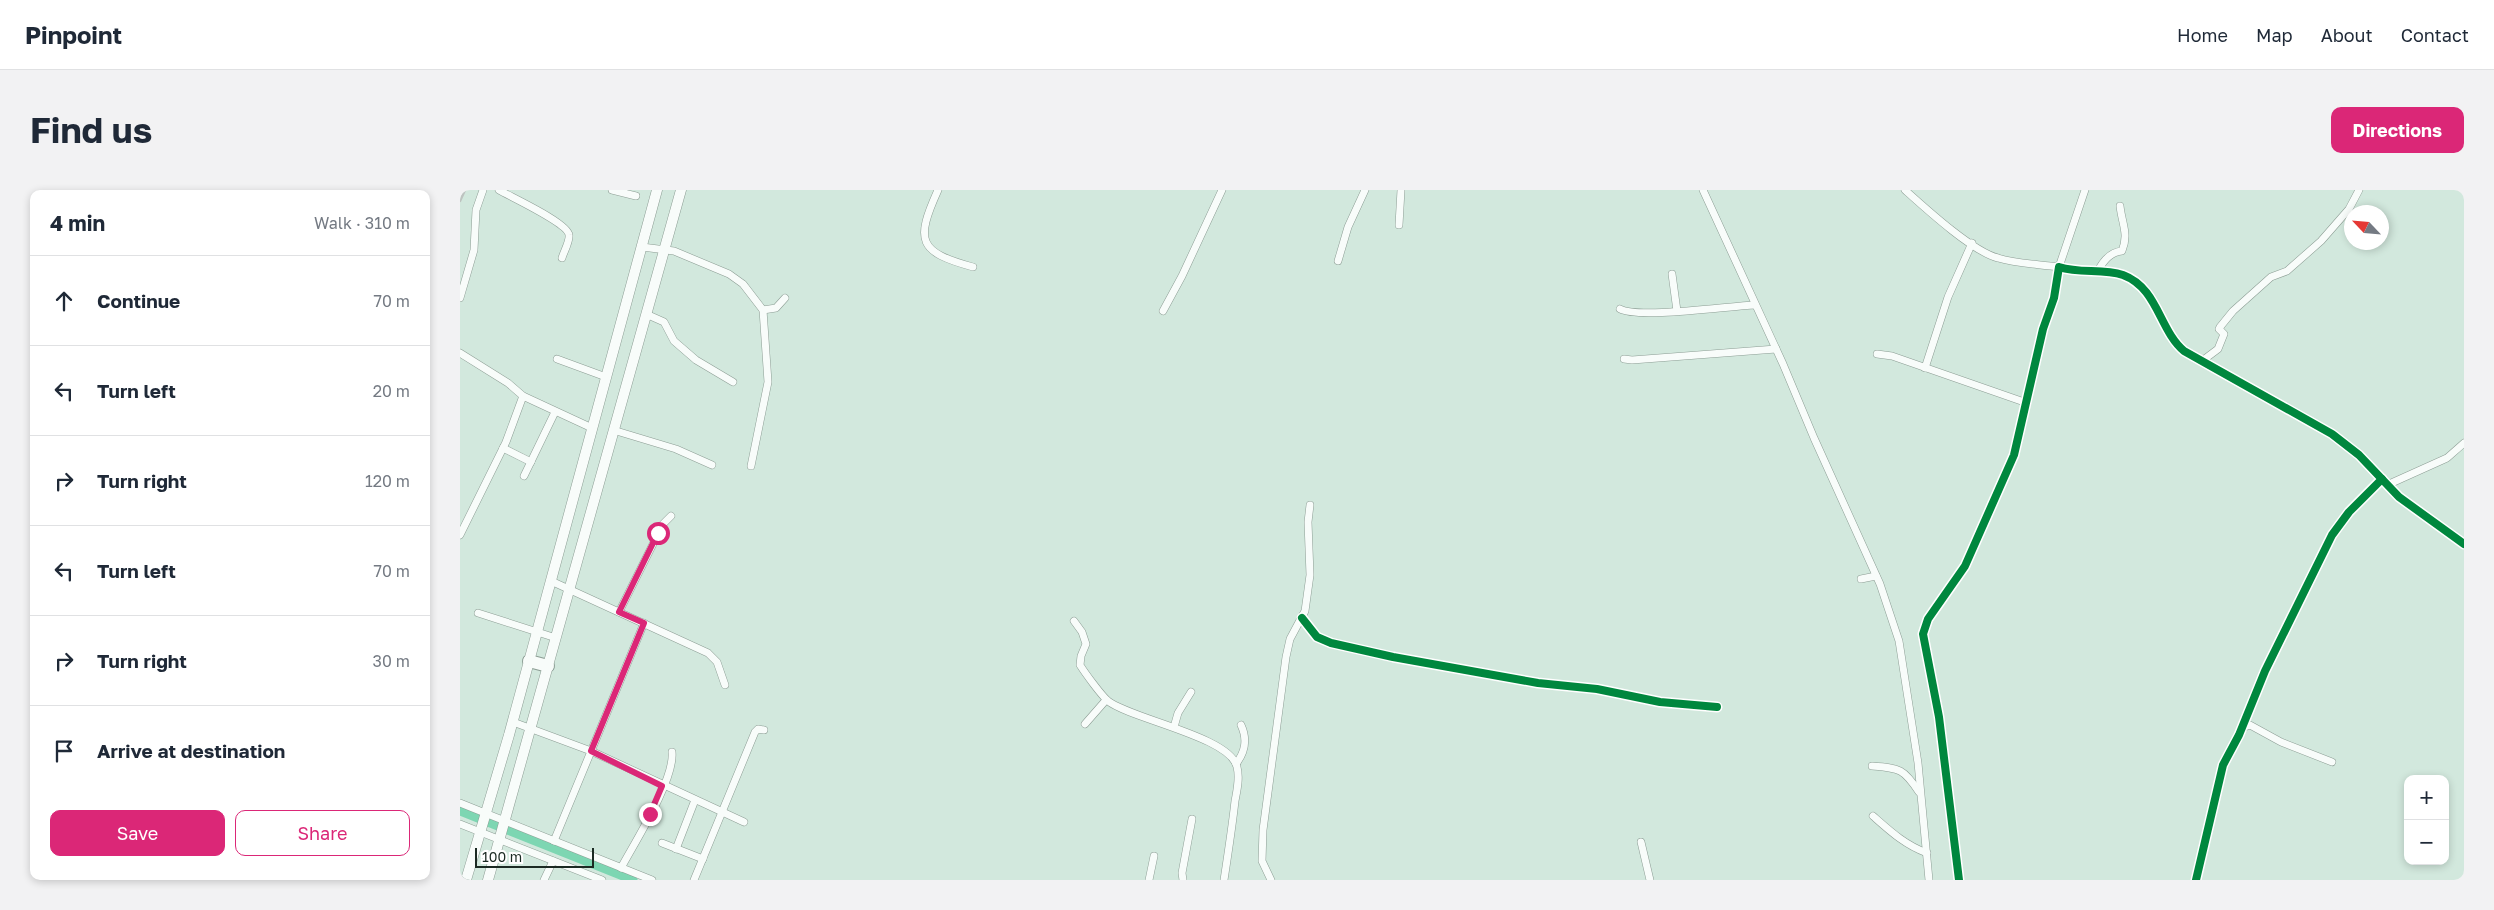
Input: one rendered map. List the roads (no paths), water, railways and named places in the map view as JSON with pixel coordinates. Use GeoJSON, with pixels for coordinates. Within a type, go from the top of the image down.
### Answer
{"type":"FeatureCollection","features":[{"type":"Feature","properties":{"kind":"highway"},"geometry":{"type":"LineString","coordinates":[[529,661],[548,666]]}},
{"type":"Feature","properties":{"kind":"main road"},"geometry":{"type":"LineString","coordinates":[[466,880],[513,722],[657,190]]}},
{"type":"Feature","properties":{"kind":"main road"},"geometry":{"type":"LineString","coordinates":[[488,880],[681,190]]}},
{"type":"Feature","properties":{"kind":"street"},"geometry":{"type":"LineString","coordinates":[[460,298],[474,250],[476,210],[482,190]]}},
{"type":"Feature","properties":{"kind":"street"},"geometry":{"type":"LineString","coordinates":[[499,190],[554,220],[568,231],[569,236],[562,258]]}},
{"type":"Feature","properties":{"kind":"street"},"geometry":{"type":"LineString","coordinates":[[612,190],[636,196]]}},
{"type":"Feature","properties":{"kind":"street"},"geometry":{"type":"LineString","coordinates":[[938,190],[927,212],[924,227],[925,238],[938,256],[973,267]]}},
{"type":"Feature","properties":{"kind":"street"},"geometry":{"type":"LineString","coordinates":[[1163,311],[1182,276],[1222,190]]}},
{"type":"Feature","properties":{"kind":"street"},"geometry":{"type":"LineString","coordinates":[[1338,262],[1350,222],[1366,190]]}},
{"type":"Feature","properties":{"kind":"street"},"geometry":{"type":"LineString","coordinates":[[1399,225],[1402,190]]}},
{"type":"Feature","properties":{"kind":"street"},"geometry":{"type":"LineString","coordinates":[[1703,190],[1776,349],[1876,576],[1899,641],[1921,794],[1929,880]]}},
{"type":"Feature","properties":{"kind":"street"},"geometry":{"type":"LineString","coordinates":[[1904,190],[1972,244],[1998,258],[2081,272],[2110,271],[2126,276],[2147,292],[2176,344],[2202,361],[2332,434],[2359,455],[2414,509],[2464,544]]}},
{"type":"Feature","properties":{"kind":"street"},"geometry":{"type":"LineString","coordinates":[[1959,880],[1939,717],[1923,634],[1928,619],[1965,566],[2014,456],[2059,268],[2085,190]]}},
{"type":"Feature","properties":{"kind":"street"},"geometry":{"type":"LineString","coordinates":[[2202,361],[2218,349],[2224,334],[2219,330],[2220,326],[2233,311],[2272,277],[2287,271],[2322,241],[2349,210],[2359,190]]}},
{"type":"Feature","properties":{"kind":"street"},"geometry":{"type":"LineString","coordinates":[[2098,271],[2103,262],[2114,251],[2122,251],[2126,241],[2127,233],[2120,206]]}},
{"type":"Feature","properties":{"kind":"street"},"geometry":{"type":"LineString","coordinates":[[1925,368],[1948,297],[1972,244]]}},
{"type":"Feature","properties":{"kind":"street"},"geometry":{"type":"LineString","coordinates":[[642,247],[679,253],[738,278],[762,310],[768,382],[751,466]]}},
{"type":"Feature","properties":{"kind":"street"},"geometry":{"type":"LineString","coordinates":[[1672,274],[1677,311]]}},
{"type":"Feature","properties":{"kind":"street"},"geometry":{"type":"LineString","coordinates":[[762,310],[776,308],[785,298]]}},
{"type":"Feature","properties":{"kind":"street"},"geometry":{"type":"LineString","coordinates":[[1620,309],[1636,313],[1755,305]]}},
{"type":"Feature","properties":{"kind":"street"},"geometry":{"type":"LineString","coordinates":[[646,314],[664,322],[674,341],[696,360],[733,382]]}},
{"type":"Feature","properties":{"kind":"street"},"geometry":{"type":"LineString","coordinates":[[1624,359],[1632,360],[1776,349]]}},
{"type":"Feature","properties":{"kind":"street"},"geometry":{"type":"LineString","coordinates":[[460,353],[508,383],[523,396],[592,428]]}},
{"type":"Feature","properties":{"kind":"street"},"geometry":{"type":"LineString","coordinates":[[1877,354],[1925,368],[2027,403]]}},
{"type":"Feature","properties":{"kind":"street"},"geometry":{"type":"LineString","coordinates":[[557,358],[606,377]]}},
{"type":"Feature","properties":{"kind":"street"},"geometry":{"type":"LineString","coordinates":[[460,535],[502,448],[523,396]]}},
{"type":"Feature","properties":{"kind":"street"},"geometry":{"type":"LineString","coordinates":[[524,476],[555,412]]}},
{"type":"Feature","properties":{"kind":"street"},"geometry":{"type":"LineString","coordinates":[[614,430],[676,449],[712,465]]}},
{"type":"Feature","properties":{"kind":"street"},"geometry":{"type":"LineString","coordinates":[[2196,880],[2216,786],[2223,765],[2242,728],[2265,670],[2332,535],[2349,512],[2385,482],[2447,458],[2464,443]]}},
{"type":"Feature","properties":{"kind":"street"},"geometry":{"type":"LineString","coordinates":[[502,448],[532,462]]}},
{"type":"Feature","properties":{"kind":"street"},"geometry":{"type":"LineString","coordinates":[[1271,880],[1262,861],[1278,700],[1290,639],[1302,618],[1310,575],[1308,522],[1310,505]]}},
{"type":"Feature","properties":{"kind":"street"},"geometry":{"type":"LineString","coordinates":[[619,612],[663,524],[671,516]]}},
{"type":"Feature","properties":{"kind":"street"},"geometry":{"type":"LineString","coordinates":[[1861,579],[1876,576]]}},
{"type":"Feature","properties":{"kind":"street"},"geometry":{"type":"LineString","coordinates":[[551,581],[570,588],[713,656],[723,672],[725,685]]}},
{"type":"Feature","properties":{"kind":"street"},"geometry":{"type":"LineString","coordinates":[[478,613],[556,638]]}},
{"type":"Feature","properties":{"kind":"street"},"geometry":{"type":"LineString","coordinates":[[1302,618],[1317,637],[1331,643],[1393,657],[1538,683],[1596,689],[1660,702],[1717,707]]}},
{"type":"Feature","properties":{"kind":"street"},"geometry":{"type":"LineString","coordinates":[[1074,621],[1082,632],[1086,644],[1081,656],[1080,665],[1106,700],[1130,713],[1174,727],[1227,753],[1236,764],[1238,779],[1232,837],[1224,880]]}},
{"type":"Feature","properties":{"kind":"street"},"geometry":{"type":"LineString","coordinates":[[554,841],[644,623]]}},
{"type":"Feature","properties":{"kind":"street"},"geometry":{"type":"LineString","coordinates":[[1174,727],[1178,713],[1191,692]]}},
{"type":"Feature","properties":{"kind":"street"},"geometry":{"type":"LineString","coordinates":[[1084,724],[1106,700]]}},
{"type":"Feature","properties":{"kind":"street"},"geometry":{"type":"LineString","coordinates":[[513,722],[591,751],[662,786],[744,822]]}},
{"type":"Feature","properties":{"kind":"street"},"geometry":{"type":"LineString","coordinates":[[1236,764],[1244,754],[1246,742],[1241,726]]}},
{"type":"Feature","properties":{"kind":"street"},"geometry":{"type":"LineString","coordinates":[[2242,728],[2250,726],[2280,742],[2332,762]]}},
{"type":"Feature","properties":{"kind":"street"},"geometry":{"type":"LineString","coordinates":[[694,880],[756,732],[758,729],[764,730]]}},
{"type":"Feature","properties":{"kind":"street"},"geometry":{"type":"LineString","coordinates":[[621,868],[672,766],[672,752]]}},
{"type":"Feature","properties":{"kind":"street"},"geometry":{"type":"LineString","coordinates":[[1872,766],[1890,768],[1908,774],[1921,794]]}},
{"type":"Feature","properties":{"kind":"street"},"geometry":{"type":"LineString","coordinates":[[676,849],[695,800]]}},
{"type":"Feature","properties":{"kind":"street"},"geometry":{"type":"LineString","coordinates":[[460,803],[484,815],[501,830],[553,860],[602,880]]}},
{"type":"Feature","properties":{"kind":"street"},"geometry":{"type":"LineString","coordinates":[[1873,816],[1898,838],[1912,847],[1927,853]]}},
{"type":"Feature","properties":{"kind":"street"},"geometry":{"type":"LineString","coordinates":[[1183,880],[1182,873],[1192,819]]}},
{"type":"Feature","properties":{"kind":"street"},"geometry":{"type":"LineString","coordinates":[[460,824],[480,830],[501,830],[554,841],[652,880]]}},
{"type":"Feature","properties":{"kind":"street"},"geometry":{"type":"LineString","coordinates":[[1642,842],[1650,880]]}},
{"type":"Feature","properties":{"kind":"street"},"geometry":{"type":"LineString","coordinates":[[662,844],[703,859]]}},
{"type":"Feature","properties":{"kind":"street"},"geometry":{"type":"LineString","coordinates":[[1149,880],[1154,856]]}},
{"type":"Feature","properties":{"kind":"street"},"geometry":{"type":"LineString","coordinates":[[544,880],[553,860]]}},
{"type":"Feature","properties":{"kind":"waterway"},"geometry":{"type":"LineString","coordinates":[[460,811],[633,880]]}},
{"type":"Feature","properties":{"kind":"railway"},"geometry":{"type":"LineString","coordinates":[[460,201],[465,190]]}}]}
